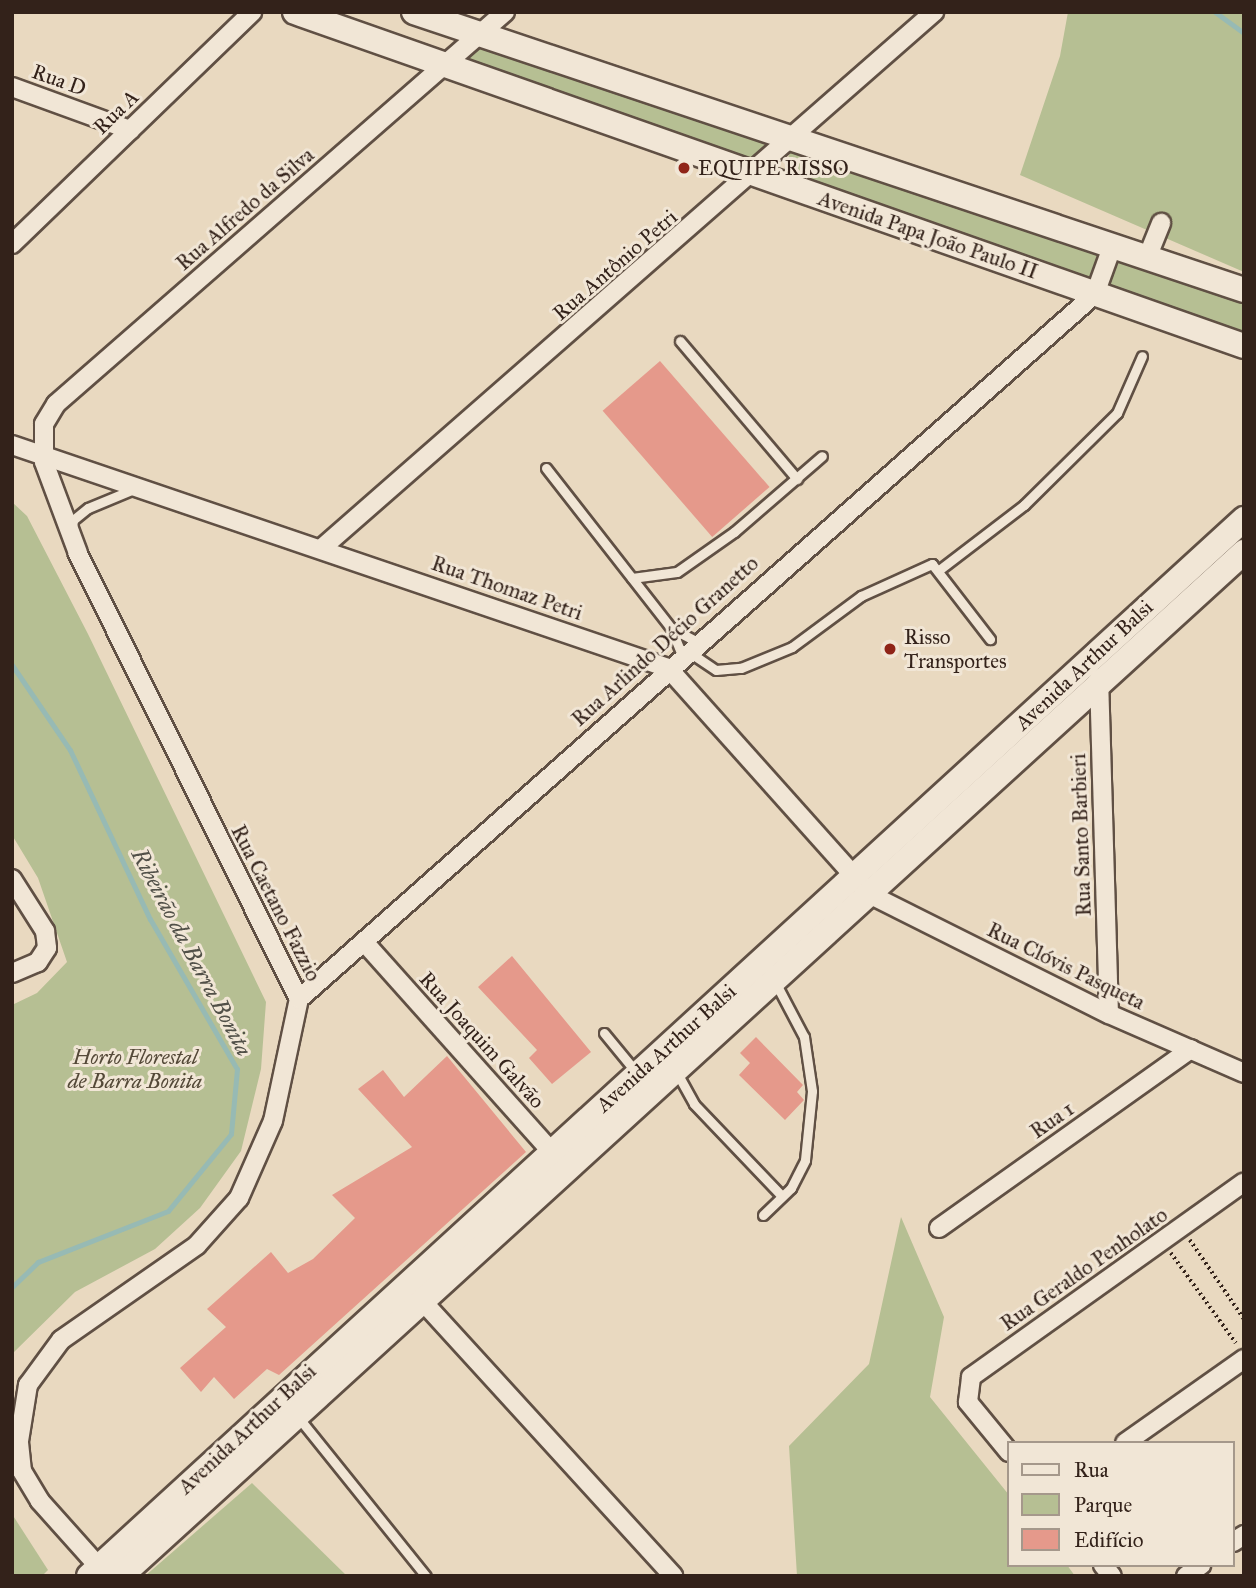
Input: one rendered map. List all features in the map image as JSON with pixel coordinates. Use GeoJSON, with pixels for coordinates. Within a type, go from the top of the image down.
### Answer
{"type":"FeatureCollection","features":[{"type":"Feature","properties":{"kind":"main road","name":"Avenida Papa João Paulo II"},"geometry":{"type":"LineString","coordinates":[[295,12],[1244,346]]}},
{"type":"Feature","properties":{"kind":"main road"},"geometry":{"type":"LineString","coordinates":[[414,12],[478,36],[795,136],[1112,247],[1244,290]]}},
{"type":"Feature","properties":{"kind":"main road","name":"Avenida Arthur Balsi"},"geometry":{"type":"LineString","coordinates":[[863,887],[1095,654],[1244,519]]}},
{"type":"Feature","properties":{"kind":"main road","name":"Avenida Arthur Balsi"},"geometry":{"type":"LineString","coordinates":[[98,1573],[414,1292],[558,1159],[637,1073],[767,973],[1244,552]]}},
{"type":"Feature","properties":{"kind":"main road","name":"Avenida Arthur Balsi"},"geometry":{"type":"LineString","coordinates":[[558,1159],[675,1070],[767,973]]}},
{"type":"Feature","properties":{"kind":"main road","name":"Avenida Arthur Balsi"},"geometry":{"type":"LineString","coordinates":[[121,1576],[297,1415],[414,1292]]}},
{"type":"Feature","properties":{"kind":"street","name":"Rua A"},"geometry":{"type":"LineString","coordinates":[[12,244],[251,12]]}},
{"type":"Feature","properties":{"kind":"street","name":"Rua Alfredo da Silva"},"geometry":{"type":"LineString","coordinates":[[41,454],[44,424],[56,404],[505,12]]}},
{"type":"Feature","properties":{"kind":"street","name":"Rua Antônio Petri"},"geometry":{"type":"LineString","coordinates":[[322,548],[754,175],[934,12]]}},
{"type":"Feature","properties":{"kind":"street","name":"Rua D"},"geometry":{"type":"LineString","coordinates":[[12,87],[130,130]]}},
{"type":"Feature","properties":{"kind":"street"},"geometry":{"type":"LineString","coordinates":[[1147,258],[1161,223]]}},
{"type":"Feature","properties":{"kind":"street"},"geometry":{"type":"LineString","coordinates":[[1095,294],[1112,247]]}},
{"type":"Feature","properties":{"kind":"street","name":"Rua Arlindo Décio Granetto"},"geometry":{"type":"LineString","coordinates":[[299,999],[365,943],[689,649],[1095,294]]}},
{"type":"Feature","properties":{"kind":"street","name":"Rua Thomaz Petri"},"geometry":{"type":"LineString","coordinates":[[12,444],[668,668],[863,887]]}},
{"type":"Feature","properties":{"kind":"street","name":"Rua Caetano Fazzio"},"geometry":{"type":"LineString","coordinates":[[41,454],[71,537],[299,999],[272,1121],[239,1198],[197,1245],[61,1340],[29,1385],[19,1441],[22,1471],[40,1501],[98,1573]]}},
{"type":"Feature","properties":{"kind":"street","name":"Rua Santo Barbieri"},"geometry":{"type":"LineString","coordinates":[[1095,654],[1099,681],[1109,1014]]}},
{"type":"Feature","properties":{"kind":"street"},"geometry":{"type":"LineString","coordinates":[[12,879],[45,931],[47,948],[38,961],[12,973]]}},
{"type":"Feature","properties":{"kind":"street","name":"Rua Clóvis Pasqueta"},"geometry":{"type":"LineString","coordinates":[[863,887],[1109,1014],[1244,1073]]}},
{"type":"Feature","properties":{"kind":"street","name":"Rua Joaquim Galvão"},"geometry":{"type":"LineString","coordinates":[[365,943],[558,1159]]}},
{"type":"Feature","properties":{"kind":"street","name":"Rua 1"},"geometry":{"type":"LineString","coordinates":[[939,1228],[1191,1049]]}},
{"type":"Feature","properties":{"kind":"street","name":"Rua Geraldo Penholato"},"geometry":{"type":"LineString","coordinates":[[1007,1450],[968,1402],[971,1377],[1244,1182]]}},
{"type":"Feature","properties":{"kind":"street"},"geometry":{"type":"LineString","coordinates":[[414,1292],[673,1576]]}},
{"type":"Feature","properties":{"kind":"street"},"geometry":{"type":"LineString","coordinates":[[1128,1441],[1244,1360]]}},
{"type":"Feature","properties":{"kind":"lane"},"geometry":{"type":"LineString","coordinates":[[680,341],[797,479]]}},
{"type":"Feature","properties":{"kind":"lane"},"geometry":{"type":"LineString","coordinates":[[939,570],[1024,505],[1117,413],[1142,356]]}},
{"type":"Feature","properties":{"kind":"lane"},"geometry":{"type":"LineString","coordinates":[[632,578],[677,572],[797,479],[822,456]]}},
{"type":"Feature","properties":{"kind":"lane"},"geometry":{"type":"LineString","coordinates":[[546,468],[671,628],[689,649],[716,670],[741,668],[792,647],[861,596],[932,564],[990,639]]}},
{"type":"Feature","properties":{"kind":"lane"},"geometry":{"type":"LineString","coordinates":[[71,537],[73,520],[88,508],[140,487]]}},
{"type":"Feature","properties":{"kind":"lane"},"geometry":{"type":"LineString","coordinates":[[671,628],[689,649]]}},
{"type":"Feature","properties":{"kind":"lane"},"geometry":{"type":"LineString","coordinates":[[763,1215],[782,1196],[805,1160],[812,1091],[804,1037],[767,973]]}},
{"type":"Feature","properties":{"kind":"lane"},"geometry":{"type":"LineString","coordinates":[[604,1033],[637,1073]]}},
{"type":"Feature","properties":{"kind":"lane"},"geometry":{"type":"LineString","coordinates":[[675,1070],[694,1104],[782,1196]]}},
{"type":"Feature","properties":{"kind":"lane"},"geometry":{"type":"LineString","coordinates":[[297,1415],[426,1576]]}},
{"type":"Feature","properties":{"kind":"path"},"geometry":{"type":"LineString","coordinates":[[1181,1228],[1244,1319]]}},
{"type":"Feature","properties":{"kind":"path"},"geometry":{"type":"LineString","coordinates":[[1163,1242],[1244,1353]]}},
{"type":"Feature","properties":{"kind":"green space"},"geometry":{"type":"Polygon","coordinates":[[[1068,12],[1244,12],[1244,272],[1020,175],[1060,56],[1068,12]]]}},
{"type":"Feature","properties":{"kind":"green space"},"geometry":{"type":"Polygon","coordinates":[[[473,36],[791,137],[754,172],[444,64],[473,36]]]}},
{"type":"Feature","properties":{"kind":"green space"},"geometry":{"type":"Polygon","coordinates":[[[795,138],[1111,247],[1094,296],[778,187],[795,138]]]}},
{"type":"Feature","properties":{"kind":"green space"},"geometry":{"type":"Polygon","coordinates":[[[1113,250],[1244,292],[1244,343],[1098,293],[1113,250]]]}},
{"type":"Feature","properties":{"kind":"green space","name":"Horto Florestal de Barra Bonita"},"geometry":{"type":"Polygon","coordinates":[[[12,502],[27,516],[88,634],[266,1002],[261,1069],[241,1151],[200,1208],[155,1249],[75,1292],[12,1354],[12,1005],[37,993],[67,962],[38,878],[12,835],[12,502]]]}},
{"type":"Feature","properties":{"kind":"green space"},"geometry":{"type":"Polygon","coordinates":[[[901,1217],[944,1317],[930,1397],[1007,1493],[1007,1567],[1068,1567],[1075,1576],[797,1576],[789,1446],[869,1364],[901,1217]]]}},
{"type":"Feature","properties":{"kind":"green space"},"geometry":{"type":"Polygon","coordinates":[[[252,1483],[347,1576],[145,1576],[252,1483]]]}},
{"type":"Feature","properties":{"kind":"green space"},"geometry":{"type":"Polygon","coordinates":[[[12,1514],[48,1570],[42,1576],[12,1576],[12,1514]]]}},
{"type":"Feature","properties":{"kind":"building"},"geometry":{"type":"Polygon","coordinates":[[[660,361],[770,487],[712,537],[603,411],[660,361]]]}},
{"type":"Feature","properties":{"kind":"building"},"geometry":{"type":"Polygon","coordinates":[[[512,956],[591,1052],[552,1084],[529,1058],[537,1050],[478,987],[512,956]]]}},
{"type":"Feature","properties":{"kind":"building"},"geometry":{"type":"Polygon","coordinates":[[[756,1037],[803,1085],[797,1092],[804,1100],[785,1120],[739,1075],[750,1063],[740,1053],[756,1037]]]}},
{"type":"Feature","properties":{"kind":"building"},"geometry":{"type":"Polygon","coordinates":[[[447,1056],[526,1152],[279,1375],[267,1369],[234,1399],[214,1377],[201,1392],[180,1368],[226,1327],[207,1309],[271,1252],[288,1273],[313,1259],[355,1218],[332,1195],[412,1147],[358,1089],[383,1070],[404,1097],[447,1056]]]}},
{"type":"Feature","properties":{"kind":"waterway"},"geometry":{"type":"LineString","coordinates":[[1215,12],[1244,33]]}},
{"type":"Feature","properties":{"kind":"waterway","name":"Ribeirão da Barra Bonita"},"geometry":{"type":"LineString","coordinates":[[12,665],[70,750],[150,919],[237,1069],[231,1134],[168,1211],[38,1262],[12,1287]]}},
{"type":"Feature","properties":{"kind":"place","name":"EQUIPE RISSO"},"geometry":{"type":"Point","coordinates":[684,168]}},
{"type":"Feature","properties":{"kind":"place","name":"Risso Transportes"},"geometry":{"type":"Point","coordinates":[890,649]}}]}
